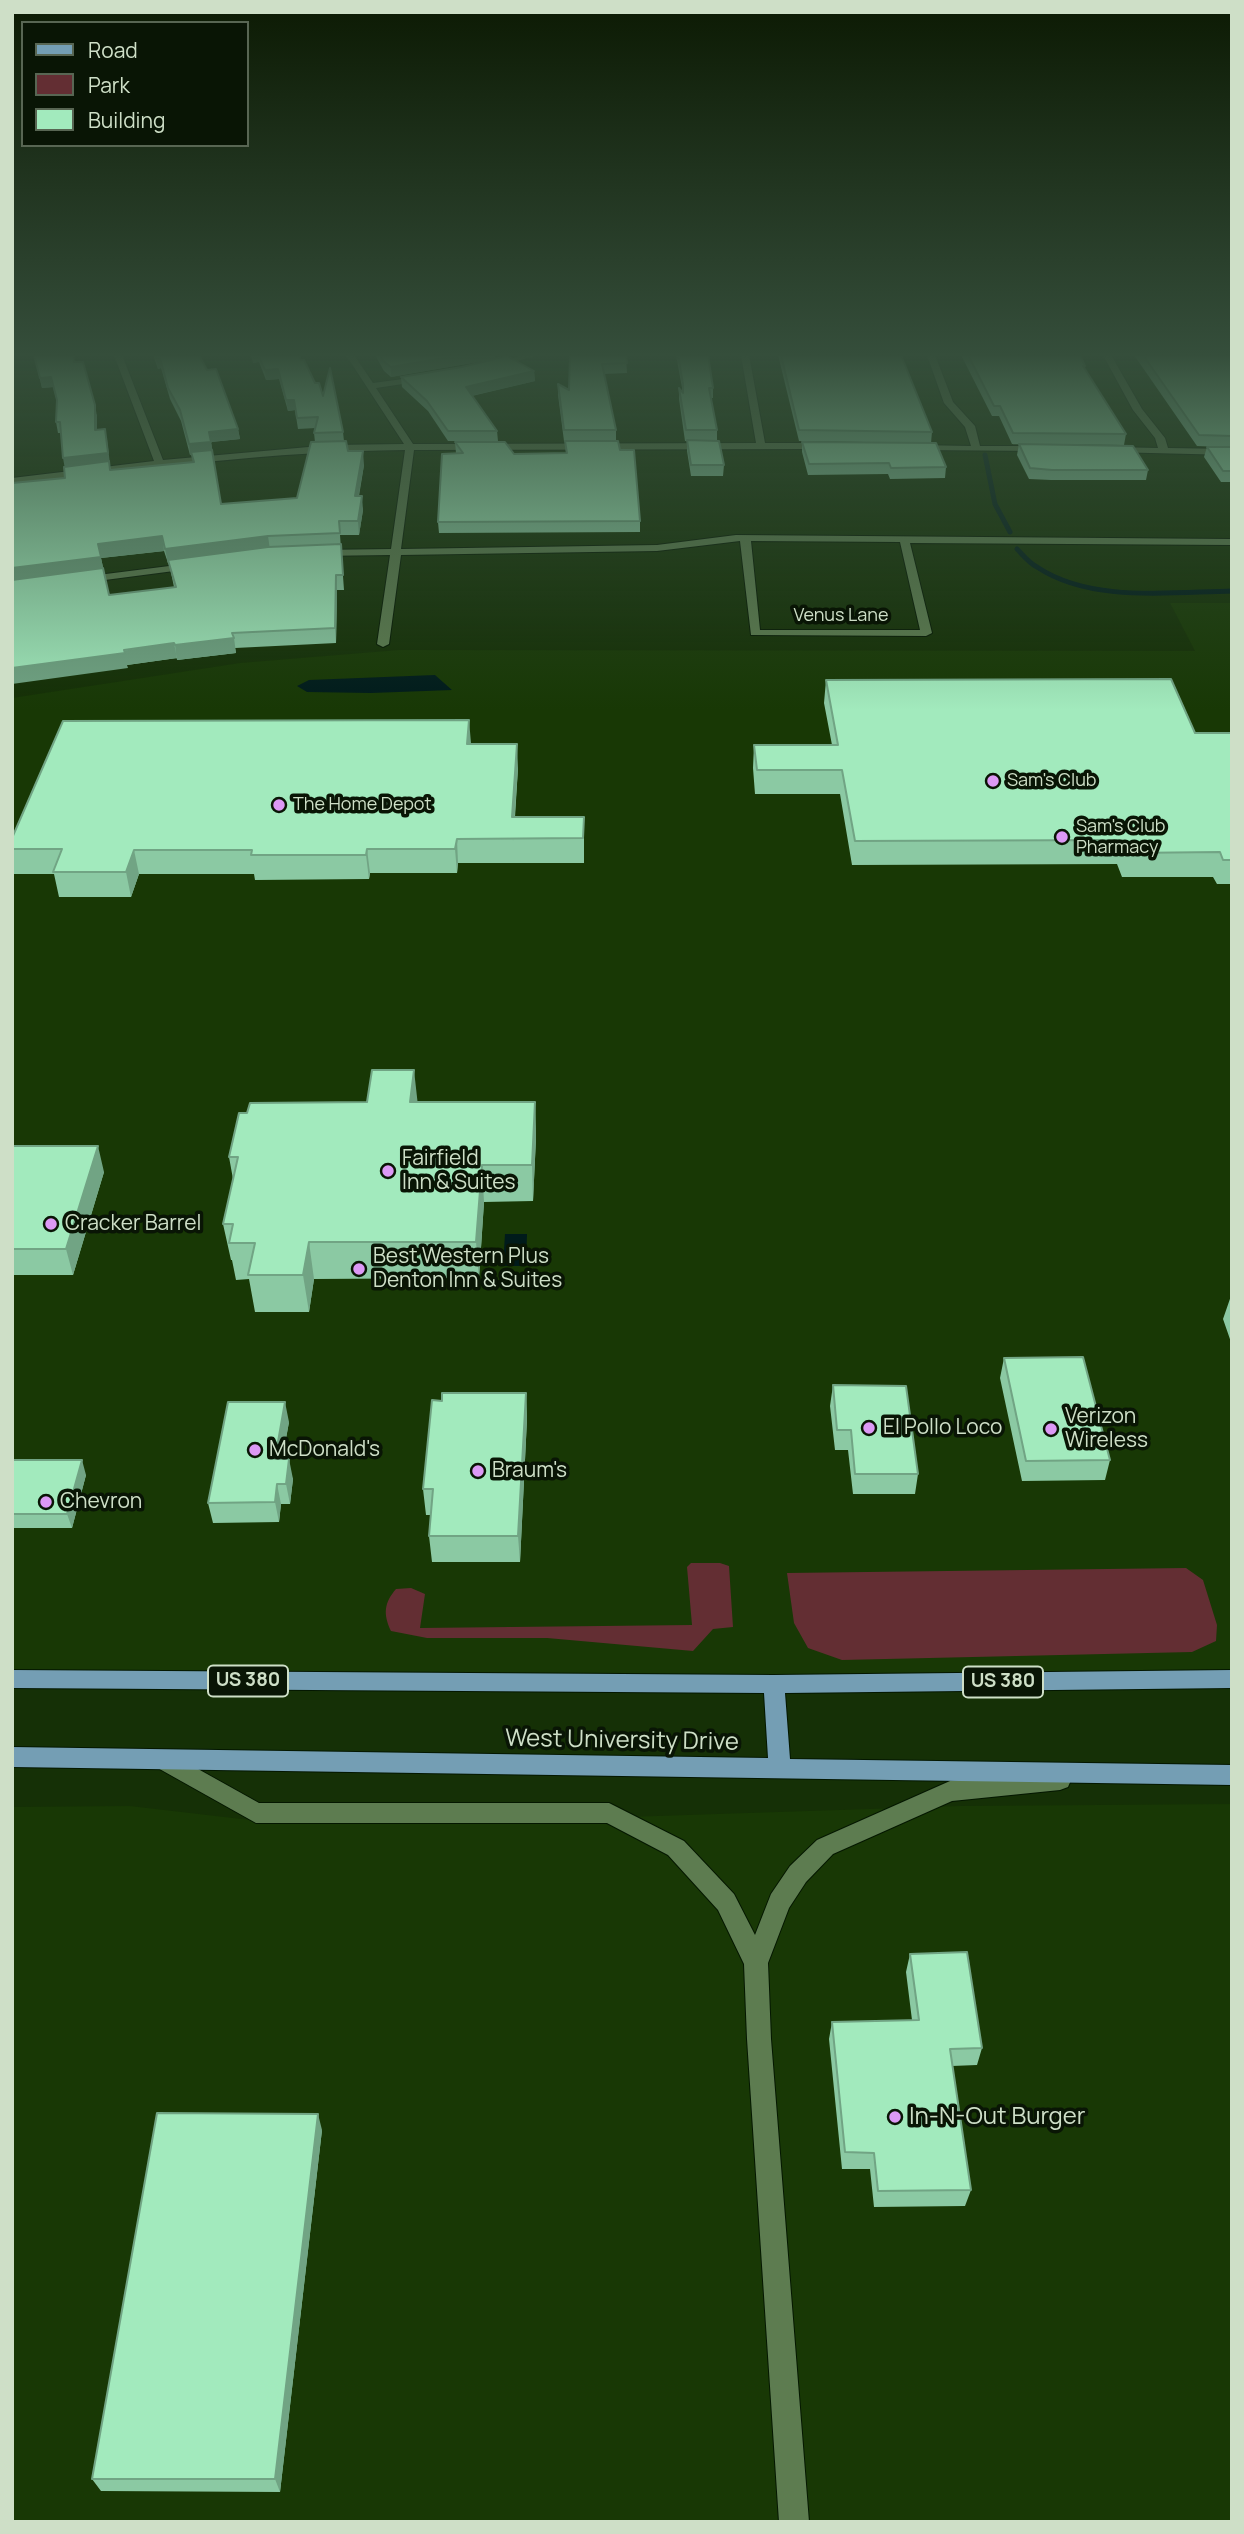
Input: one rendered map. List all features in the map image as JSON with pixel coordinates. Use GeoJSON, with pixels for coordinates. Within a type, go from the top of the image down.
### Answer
{"type":"FeatureCollection","features":[{"type":"Feature","properties":{"kind":"main road","name":"US 380"},"geometry":{"type":"LineString","coordinates":[[12,1679],[774,1684],[1232,1679]]}},
{"type":"Feature","properties":{"kind":"main road"},"geometry":{"type":"LineString","coordinates":[[774,1684],[779,1769]]}},
{"type":"Feature","properties":{"kind":"main road","name":"West University Drive"},"geometry":{"type":"LineString","coordinates":[[12,1757],[1232,1775]]}},
{"type":"Feature","properties":{"kind":"street"},"geometry":{"type":"LineString","coordinates":[[12,481],[79,473]]}},
{"type":"Feature","properties":{"kind":"street"},"geometry":{"type":"LineString","coordinates":[[383,643],[407,473]]}},
{"type":"Feature","properties":{"kind":"street"},"geometry":{"type":"LineString","coordinates":[[312,553],[657,548],[745,538],[1232,542]]}},
{"type":"Feature","properties":{"kind":"street","name":"Venus Lane"},"geometry":{"type":"LineString","coordinates":[[745,538],[755,633],[926,633],[904,539]]}},
{"type":"Feature","properties":{"kind":"street"},"geometry":{"type":"LineString","coordinates":[[65,583],[206,564]]}},
{"type":"Feature","properties":{"kind":"street"},"geometry":{"type":"LineString","coordinates":[[164,1760],[256,1812],[609,1813],[676,1848],[726,1902],[756,1963]]}},
{"type":"Feature","properties":{"kind":"street"},"geometry":{"type":"LineString","coordinates":[[794,2522],[759,2039],[756,1963],[779,1902],[798,1874],[825,1847],[950,1791],[1123,1774]]}},
{"type":"Feature","properties":{"kind":"shaded area"},"geometry":{"type":"Polygon","coordinates":[[[1170,603],[1232,603],[1232,1679],[12,1679],[12,698],[240,663],[399,650],[1195,651],[1170,603]]]}},
{"type":"Feature","properties":{"kind":"shaded area"},"geometry":{"type":"Polygon","coordinates":[[[1232,1804],[1232,2522],[12,2522],[12,1807],[130,1806],[250,1820],[414,1824],[960,1806],[1232,1804]]]}},
{"type":"Feature","properties":{"kind":"green space"},"geometry":{"type":"Polygon","coordinates":[[[691,1563],[720,1563],[729,1566],[733,1627],[713,1629],[693,1651],[547,1638],[427,1638],[391,1631],[387,1619],[387,1604],[392,1594],[396,1589],[411,1588],[425,1594],[420,1628],[692,1625],[687,1567],[691,1563]]]}},
{"type":"Feature","properties":{"kind":"green space"},"geometry":{"type":"Polygon","coordinates":[[[1186,1568],[1203,1580],[1217,1625],[1216,1641],[1192,1652],[842,1660],[808,1648],[794,1623],[787,1573],[1186,1568]]]}},
{"type":"Feature","properties":{"kind":"water"},"geometry":{"type":"Polygon","coordinates":[[[435,675],[452,690],[307,692],[297,686],[309,680],[435,675]]]}},
{"type":"Feature","properties":{"kind":"water"},"geometry":{"type":"Polygon","coordinates":[[[505,1234],[527,1234],[526,1266],[503,1266],[505,1234]]]}},
{"type":"Feature","properties":{"kind":"building"},"geometry":{"type":"Polygon","coordinates":[[[65,473],[216,473],[221,504],[297,498],[303,473],[359,473],[355,496],[362,496],[358,521],[339,521],[340,533],[268,536],[165,549],[162,536],[98,544],[101,557],[12,568],[12,483],[65,478],[65,473]]]}},
{"type":"Feature","properties":{"kind":"building"},"geometry":{"type":"Polygon","coordinates":[[[441,473],[636,473],[640,521],[438,522],[441,473]]]}},
{"type":"Feature","properties":{"kind":"building"},"geometry":{"type":"Polygon","coordinates":[[[341,544],[343,575],[336,575],[335,628],[232,633],[234,638],[174,643],[124,650],[125,653],[12,668],[12,580],[103,568],[109,595],[176,587],[168,560],[268,547],[341,544]]]}},
{"type":"Feature","properties":{"kind":"building","name":"Sam's Club"},"geometry":{"type":"Polygon","coordinates":[[[1171,679],[1195,733],[1232,733],[1232,860],[1223,860],[1220,852],[1127,853],[1122,840],[855,841],[842,770],[757,770],[754,745],[838,745],[826,680],[1171,679]]]}},
{"type":"Feature","properties":{"kind":"building","name":"The Home Depot"},"geometry":{"type":"Polygon","coordinates":[[[469,720],[467,744],[517,744],[512,817],[584,817],[583,838],[457,839],[455,849],[367,849],[366,855],[251,855],[252,850],[134,850],[126,872],[53,872],[62,849],[12,849],[12,838],[63,721],[469,720]]]}},
{"type":"Feature","properties":{"kind":"building"},"geometry":{"type":"Polygon","coordinates":[[[372,1070],[414,1070],[410,1102],[535,1102],[532,1165],[482,1165],[476,1242],[309,1242],[303,1275],[248,1275],[255,1243],[229,1243],[233,1224],[223,1224],[238,1157],[229,1157],[239,1113],[247,1113],[250,1103],[367,1102],[372,1070]]]}},
{"type":"Feature","properties":{"kind":"building","name":"Cracker Barrel"},"geometry":{"type":"Polygon","coordinates":[[[12,1146],[98,1146],[66,1249],[12,1249],[12,1146]]]}},
{"type":"Feature","properties":{"kind":"building","name":"Verizon Wireless"},"geometry":{"type":"Polygon","coordinates":[[[1083,1357],[1110,1460],[1026,1461],[1004,1358],[1083,1357]]]}},
{"type":"Feature","properties":{"kind":"building","name":"El Pollo Loco"},"geometry":{"type":"Polygon","coordinates":[[[833,1385],[906,1386],[918,1474],[855,1474],[851,1430],[837,1430],[833,1385]]]}},
{"type":"Feature","properties":{"kind":"building","name":"Braum's"},"geometry":{"type":"Polygon","coordinates":[[[442,1393],[526,1393],[518,1536],[429,1536],[433,1489],[423,1489],[432,1400],[442,1401],[442,1393]]]}},
{"type":"Feature","properties":{"kind":"building","name":"McDonald's"},"geometry":{"type":"Polygon","coordinates":[[[228,1402],[285,1402],[275,1459],[289,1459],[286,1484],[277,1484],[275,1502],[208,1503],[228,1402]]]}},
{"type":"Feature","properties":{"kind":"building","name":"Chevron"},"geometry":{"type":"Polygon","coordinates":[[[12,1460],[82,1460],[67,1514],[12,1514],[12,1460]]]}},
{"type":"Feature","properties":{"kind":"building","name":"In-N-Out Burger"},"geometry":{"type":"Polygon","coordinates":[[[967,1952],[982,2048],[950,2049],[971,2190],[878,2191],[874,2153],[845,2152],[832,2022],[919,2020],[910,1954],[967,1952]]]}},
{"type":"Feature","properties":{"kind":"building"},"geometry":{"type":"Polygon","coordinates":[[[157,2113],[318,2114],[275,2479],[92,2479],[157,2113]]]}},
{"type":"Feature","properties":{"kind":"waterway"},"geometry":{"type":"LineString","coordinates":[[989,473],[995,504],[1010,532]]}},
{"type":"Feature","properties":{"kind":"waterway"},"geometry":{"type":"LineString","coordinates":[[1017,549],[1037,567],[1058,578],[1106,591],[1232,591]]}},
{"type":"Feature","properties":{"kind":"place","name":"Sam's Club"},"geometry":{"type":"Point","coordinates":[993,781]}},
{"type":"Feature","properties":{"kind":"place","name":"The Home Depot"},"geometry":{"type":"Point","coordinates":[279,805]}},
{"type":"Feature","properties":{"kind":"place","name":"Sam's Club Pharmacy"},"geometry":{"type":"Point","coordinates":[1062,837]}},
{"type":"Feature","properties":{"kind":"place","name":"Fairfield Inn & Suites"},"geometry":{"type":"Point","coordinates":[388,1171]}},
{"type":"Feature","properties":{"kind":"place","name":"Cracker Barrel"},"geometry":{"type":"Point","coordinates":[51,1224]}},
{"type":"Feature","properties":{"kind":"place","name":"Best Western Plus Denton Inn & Suites"},"geometry":{"type":"Point","coordinates":[359,1269]}},
{"type":"Feature","properties":{"kind":"place","name":"El Pollo Loco"},"geometry":{"type":"Point","coordinates":[869,1428]}},
{"type":"Feature","properties":{"kind":"place","name":"Verizon Wireless"},"geometry":{"type":"Point","coordinates":[1051,1429]}},
{"type":"Feature","properties":{"kind":"place","name":"McDonald's"},"geometry":{"type":"Point","coordinates":[255,1450]}},
{"type":"Feature","properties":{"kind":"place","name":"Braum's"},"geometry":{"type":"Point","coordinates":[478,1471]}},
{"type":"Feature","properties":{"kind":"place","name":"Chevron"},"geometry":{"type":"Point","coordinates":[46,1502]}},
{"type":"Feature","properties":{"kind":"place","name":"In-N-Out Burger"},"geometry":{"type":"Point","coordinates":[895,2117]}}]}
